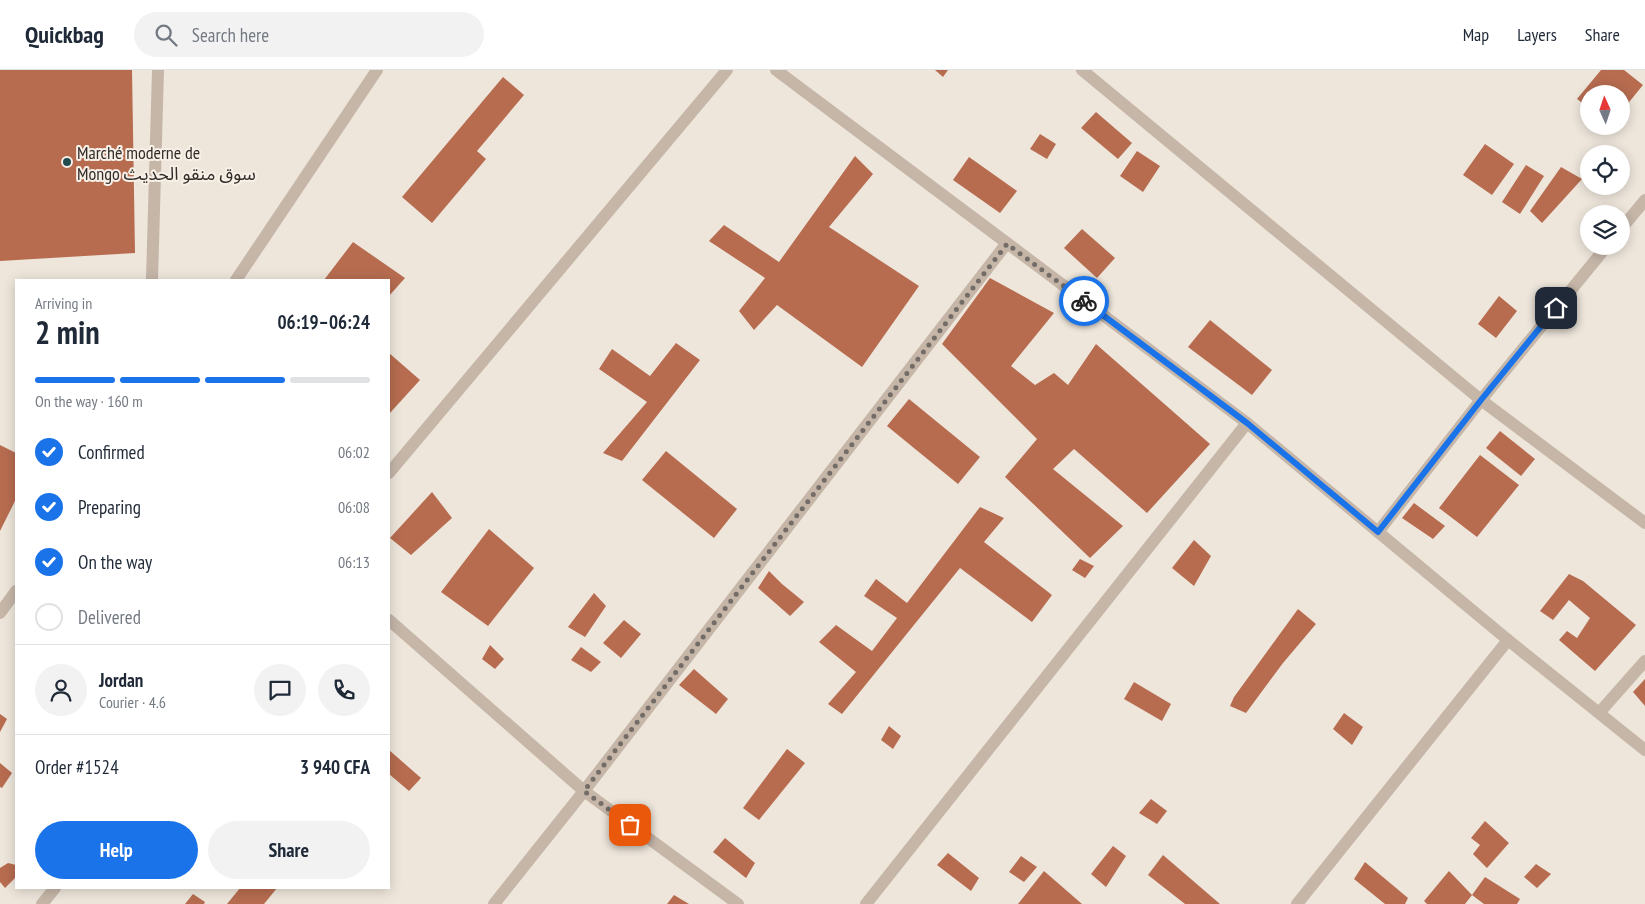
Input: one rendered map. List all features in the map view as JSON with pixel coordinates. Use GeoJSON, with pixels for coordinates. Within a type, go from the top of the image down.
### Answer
{"type":"FeatureCollection","features":[{"type":"Feature","properties":{"kind":"street"},"geometry":{"type":"LineString","coordinates":[[152,279],[158,70]]}},
{"type":"Feature","properties":{"kind":"street"},"geometry":{"type":"LineString","coordinates":[[237,279],[376,70]]}},
{"type":"Feature","properties":{"kind":"street"},"geometry":{"type":"LineString","coordinates":[[390,471],[727,70]]}},
{"type":"Feature","properties":{"kind":"street"},"geometry":{"type":"LineString","coordinates":[[776,70],[1247,423],[1508,640],[1645,750]]}},
{"type":"Feature","properties":{"kind":"street"},"geometry":{"type":"LineString","coordinates":[[1082,70],[1481,400],[1645,523]]}},
{"type":"Feature","properties":{"kind":"street"},"geometry":{"type":"LineString","coordinates":[[1630,218],[1645,200]]}},
{"type":"Feature","properties":{"kind":"street"},"geometry":{"type":"LineString","coordinates":[[494,904],[584,791],[1007,244]]}},
{"type":"Feature","properties":{"kind":"street"},"geometry":{"type":"LineString","coordinates":[[1378,532],[1481,400],[1600,255]]}},
{"type":"Feature","properties":{"kind":"street"},"geometry":{"type":"LineString","coordinates":[[866,904],[1247,423]]}},
{"type":"Feature","properties":{"kind":"street"},"geometry":{"type":"LineString","coordinates":[[0,613],[15,592]]}},
{"type":"Feature","properties":{"kind":"street"},"geometry":{"type":"LineString","coordinates":[[390,621],[584,791],[738,904]]}},
{"type":"Feature","properties":{"kind":"street"},"geometry":{"type":"LineString","coordinates":[[1297,904],[1508,640]]}},
{"type":"Feature","properties":{"kind":"street"},"geometry":{"type":"LineString","coordinates":[[1599,713],[1645,661]]}},
{"type":"Feature","properties":{"kind":"street"},"geometry":{"type":"LineString","coordinates":[[42,904],[54,889]]}},
{"type":"Feature","properties":{"kind":"building","name":"Marché moderne de Mongo سوق منقو الحديث"},"geometry":{"type":"Polygon","coordinates":[[[0,70],[132,70],[135,253],[0,261],[0,70]]]}},
{"type":"Feature","properties":{"kind":"building"},"geometry":{"type":"Polygon","coordinates":[[[935,70],[948,70],[943,77],[935,70]]]}},
{"type":"Feature","properties":{"kind":"building"},"geometry":{"type":"Polygon","coordinates":[[[1601,70],[1624,70],[1643,85],[1630,101],[1630,85],[1589,85],[1601,70]]]}},
{"type":"Feature","properties":{"kind":"building"},"geometry":{"type":"Polygon","coordinates":[[[503,77],[524,95],[477,151],[486,159],[432,223],[402,197],[503,77]]]}},
{"type":"Feature","properties":{"kind":"building"},"geometry":{"type":"Polygon","coordinates":[[[1096,112],[1132,143],[1118,159],[1081,128],[1096,112]]]}},
{"type":"Feature","properties":{"kind":"building"},"geometry":{"type":"Polygon","coordinates":[[[1040,134],[1056,144],[1047,159],[1030,149],[1040,134]]]}},
{"type":"Feature","properties":{"kind":"building"},"geometry":{"type":"Polygon","coordinates":[[[1485,144],[1514,164],[1492,195],[1463,175],[1485,144]]]}},
{"type":"Feature","properties":{"kind":"building"},"geometry":{"type":"Polygon","coordinates":[[[1137,151],[1160,166],[1143,192],[1120,176],[1137,151]]]}},
{"type":"Feature","properties":{"kind":"building"},"geometry":{"type":"Polygon","coordinates":[[[855,156],[873,174],[829,227],[919,286],[862,367],[777,305],[754,330],[739,311],[765,278],[709,241],[724,225],[779,262],[855,156]]]}},
{"type":"Feature","properties":{"kind":"building"},"geometry":{"type":"Polygon","coordinates":[[[969,157],[1017,191],[1000,213],[953,180],[969,157]]]}},
{"type":"Feature","properties":{"kind":"building"},"geometry":{"type":"Polygon","coordinates":[[[1526,165],[1544,176],[1520,214],[1502,202],[1526,165]]]}},
{"type":"Feature","properties":{"kind":"building"},"geometry":{"type":"Polygon","coordinates":[[[1561,167],[1580,178],[1580,181],[1542,223],[1530,211],[1561,167]]]}},
{"type":"Feature","properties":{"kind":"building"},"geometry":{"type":"Polygon","coordinates":[[[1082,229],[1115,258],[1097,278],[1064,248],[1082,229]]]}},
{"type":"Feature","properties":{"kind":"building"},"geometry":{"type":"Polygon","coordinates":[[[353,242],[405,278],[390,295],[390,279],[325,279],[353,242]]]}},
{"type":"Feature","properties":{"kind":"building"},"geometry":{"type":"Polygon","coordinates":[[[990,278],[1054,313],[1011,366],[1035,385],[1054,373],[1068,385],[1096,344],[1210,444],[1147,513],[1074,449],[1053,469],[1123,526],[1090,558],[1005,477],[1037,439],[942,344],[990,278]]]}},
{"type":"Feature","properties":{"kind":"building"},"geometry":{"type":"Polygon","coordinates":[[[1499,296],[1517,311],[1496,338],[1478,324],[1499,296]]]}},
{"type":"Feature","properties":{"kind":"building"},"geometry":{"type":"Polygon","coordinates":[[[1210,320],[1272,370],[1252,395],[1188,347],[1210,320]]]}},
{"type":"Feature","properties":{"kind":"building"},"geometry":{"type":"Polygon","coordinates":[[[676,343],[700,360],[622,461],[603,453],[647,402],[599,369],[612,349],[650,376],[676,343]]]}},
{"type":"Feature","properties":{"kind":"building"},"geometry":{"type":"Polygon","coordinates":[[[390,354],[420,380],[390,413],[390,354]]]}},
{"type":"Feature","properties":{"kind":"building"},"geometry":{"type":"Polygon","coordinates":[[[909,399],[980,457],[958,484],[887,426],[909,399]]]}},
{"type":"Feature","properties":{"kind":"building"},"geometry":{"type":"Polygon","coordinates":[[[1500,431],[1535,459],[1521,476],[1486,448],[1500,431]]]}},
{"type":"Feature","properties":{"kind":"building"},"geometry":{"type":"Polygon","coordinates":[[[0,445],[15,452],[15,501],[0,531],[0,445]]]}},
{"type":"Feature","properties":{"kind":"building"},"geometry":{"type":"Polygon","coordinates":[[[666,451],[737,509],[714,538],[642,480],[666,451]]]}},
{"type":"Feature","properties":{"kind":"building"},"geometry":{"type":"Polygon","coordinates":[[[1480,455],[1519,485],[1477,537],[1439,508],[1480,455]]]}},
{"type":"Feature","properties":{"kind":"building"},"geometry":{"type":"Polygon","coordinates":[[[432,492],[452,518],[411,555],[390,538],[432,492]]]}},
{"type":"Feature","properties":{"kind":"building"},"geometry":{"type":"Polygon","coordinates":[[[1414,503],[1445,526],[1433,539],[1402,518],[1414,503]]]}},
{"type":"Feature","properties":{"kind":"building"},"geometry":{"type":"Polygon","coordinates":[[[980,507],[1004,518],[984,542],[1052,595],[1032,622],[960,568],[842,714],[828,704],[856,672],[819,642],[836,625],[872,651],[897,618],[864,596],[876,579],[907,603],[980,507]]]}},
{"type":"Feature","properties":{"kind":"building"},"geometry":{"type":"Polygon","coordinates":[[[489,529],[534,568],[488,626],[441,592],[489,529]]]}},
{"type":"Feature","properties":{"kind":"building"},"geometry":{"type":"Polygon","coordinates":[[[1194,540],[1211,556],[1194,586],[1172,568],[1194,540]]]}},
{"type":"Feature","properties":{"kind":"building"},"geometry":{"type":"Polygon","coordinates":[[[1080,559],[1094,566],[1085,578],[1072,570],[1080,559]]]}},
{"type":"Feature","properties":{"kind":"building"},"geometry":{"type":"Polygon","coordinates":[[[769,571],[804,602],[790,616],[758,588],[769,571]]]}},
{"type":"Feature","properties":{"kind":"building"},"geometry":{"type":"Polygon","coordinates":[[[1569,574],[1583,581],[1636,625],[1595,671],[1559,640],[1567,631],[1577,638],[1590,618],[1569,600],[1553,620],[1540,611],[1569,574]]]}},
{"type":"Feature","properties":{"kind":"building"},"geometry":{"type":"Polygon","coordinates":[[[594,593],[606,606],[585,637],[568,627],[594,593]]]}},
{"type":"Feature","properties":{"kind":"building"},"geometry":{"type":"Polygon","coordinates":[[[1298,609],[1316,624],[1283,663],[1246,713],[1230,706],[1234,697],[1298,609]]]}},
{"type":"Feature","properties":{"kind":"building"},"geometry":{"type":"Polygon","coordinates":[[[624,620],[641,634],[621,658],[603,643],[624,620]]]}},
{"type":"Feature","properties":{"kind":"building"},"geometry":{"type":"Polygon","coordinates":[[[490,645],[504,659],[495,669],[482,659],[490,645]]]}},
{"type":"Feature","properties":{"kind":"building"},"geometry":{"type":"Polygon","coordinates":[[[581,647],[601,662],[591,672],[571,660],[581,647]]]}},
{"type":"Feature","properties":{"kind":"building"},"geometry":{"type":"Polygon","coordinates":[[[694,669],[728,699],[716,714],[679,685],[694,669]]]}},
{"type":"Feature","properties":{"kind":"building"},"geometry":{"type":"Polygon","coordinates":[[[1645,679],[1645,706],[1633,692],[1645,679]]]}},
{"type":"Feature","properties":{"kind":"building"},"geometry":{"type":"Polygon","coordinates":[[[1134,682],[1171,704],[1162,721],[1124,699],[1134,682]]]}},
{"type":"Feature","properties":{"kind":"building"},"geometry":{"type":"Polygon","coordinates":[[[1344,713],[1363,727],[1352,745],[1333,729],[1344,713]]]}},
{"type":"Feature","properties":{"kind":"building"},"geometry":{"type":"Polygon","coordinates":[[[0,714],[7,719],[0,732],[0,714]]]}},
{"type":"Feature","properties":{"kind":"building"},"geometry":{"type":"Polygon","coordinates":[[[889,726],[901,736],[893,749],[881,740],[889,726]]]}},
{"type":"Feature","properties":{"kind":"building"},"geometry":{"type":"Polygon","coordinates":[[[787,749],[805,763],[759,820],[743,808],[787,749]]]}},
{"type":"Feature","properties":{"kind":"building"},"geometry":{"type":"Polygon","coordinates":[[[390,751],[421,778],[409,791],[390,775],[390,751]]]}},
{"type":"Feature","properties":{"kind":"building"},"geometry":{"type":"Polygon","coordinates":[[[0,763],[12,773],[2,788],[0,787],[0,763]]]}},
{"type":"Feature","properties":{"kind":"building"},"geometry":{"type":"Polygon","coordinates":[[[1151,799],[1167,811],[1157,824],[1139,813],[1151,799]]]}},
{"type":"Feature","properties":{"kind":"building"},"geometry":{"type":"Polygon","coordinates":[[[1485,821],[1509,843],[1487,868],[1473,854],[1480,845],[1471,838],[1485,821]]]}},
{"type":"Feature","properties":{"kind":"building"},"geometry":{"type":"Polygon","coordinates":[[[725,838],[755,863],[746,878],[713,852],[725,838]]]}},
{"type":"Feature","properties":{"kind":"building"},"geometry":{"type":"Polygon","coordinates":[[[1113,846],[1126,856],[1106,887],[1091,874],[1113,846]]]}},
{"type":"Feature","properties":{"kind":"building"},"geometry":{"type":"Polygon","coordinates":[[[948,853],[979,878],[971,891],[937,865],[948,853]]]}},
{"type":"Feature","properties":{"kind":"building"},"geometry":{"type":"Polygon","coordinates":[[[1163,855],[1220,904],[1185,904],[1148,875],[1163,855]]]}},
{"type":"Feature","properties":{"kind":"building"},"geometry":{"type":"Polygon","coordinates":[[[1021,856],[1037,867],[1024,882],[1009,872],[1021,856]]]}},
{"type":"Feature","properties":{"kind":"building"},"geometry":{"type":"Polygon","coordinates":[[[1365,862],[1408,898],[1405,904],[1385,904],[1354,879],[1365,862]]]}},
{"type":"Feature","properties":{"kind":"building"},"geometry":{"type":"Polygon","coordinates":[[[8,863],[15,865],[15,878],[5,888],[0,882],[0,868],[8,863]]]}},
{"type":"Feature","properties":{"kind":"building"},"geometry":{"type":"Polygon","coordinates":[[[1536,864],[1551,874],[1537,888],[1524,877],[1536,864]]]}},
{"type":"Feature","properties":{"kind":"building"},"geometry":{"type":"Polygon","coordinates":[[[1044,871],[1082,904],[1018,904],[1044,871]]]}},
{"type":"Feature","properties":{"kind":"building"},"geometry":{"type":"Polygon","coordinates":[[[1449,871],[1472,895],[1465,904],[1427,904],[1424,901],[1449,871]]]}},
{"type":"Feature","properties":{"kind":"building"},"geometry":{"type":"Polygon","coordinates":[[[1485,877],[1520,899],[1517,904],[1484,904],[1472,895],[1485,877]]]}},
{"type":"Feature","properties":{"kind":"building"},"geometry":{"type":"Polygon","coordinates":[[[239,889],[276,889],[264,904],[227,904],[239,889]]]}},
{"type":"Feature","properties":{"kind":"building"},"geometry":{"type":"Polygon","coordinates":[[[193,894],[205,902],[204,904],[185,904],[193,894]]]}},
{"type":"Feature","properties":{"kind":"building"},"geometry":{"type":"Polygon","coordinates":[[[674,895],[689,904],[667,904],[674,895]]]}},
{"type":"Feature","properties":{"kind":"way so far"},"geometry":{"type":"LineString","coordinates":[[630,825],[584,791],[1007,244],[1084,301]]}},
{"type":"Feature","properties":{"kind":"place","name":"Marché moderne de Mongo سوق منقو الحديث"},"geometry":{"type":"Point","coordinates":[67,162]}},
{"type":"Feature","properties":{"kind":"route"},"geometry":{"type":"LineString","coordinates":[[1084,301],[1247,423],[1378,532],[1556,308]]}}]}
